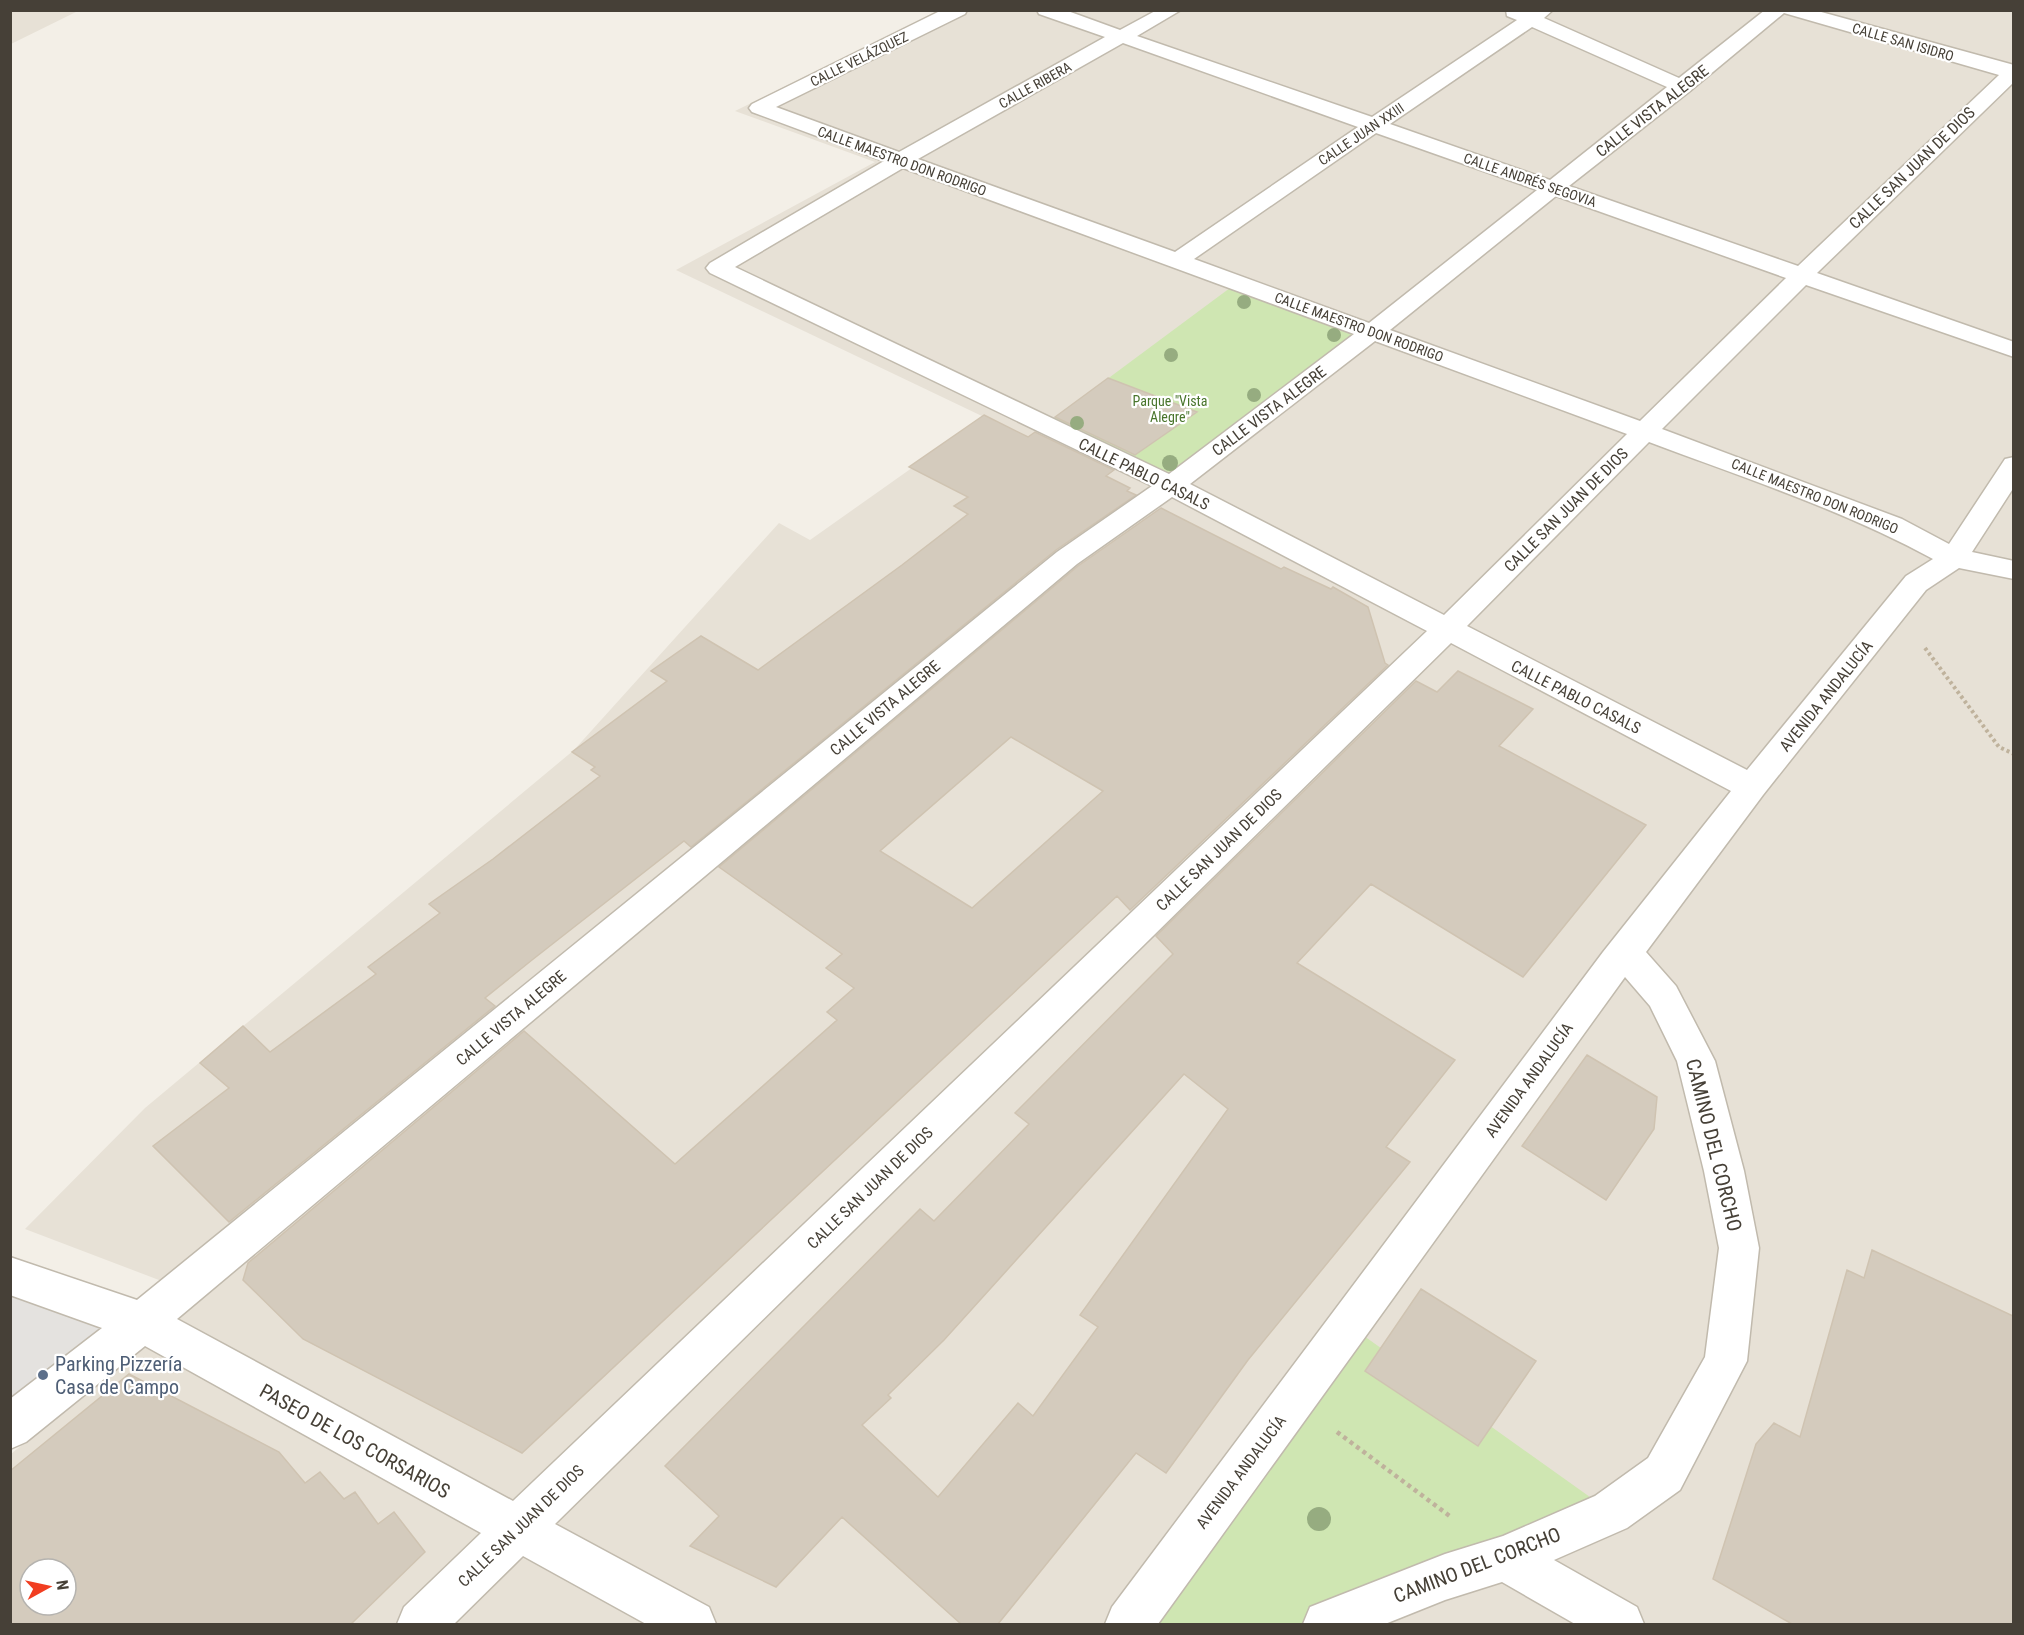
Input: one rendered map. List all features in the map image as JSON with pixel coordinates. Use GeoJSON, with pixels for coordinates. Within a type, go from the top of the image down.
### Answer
{"type":"FeatureCollection","features":[{"type":"Feature","properties":{"kind":"street","name":"CALLE VELÁZQUEZ"},"geometry":{"type":"LineString","coordinates":[[759,108],[958,10]]}},
{"type":"Feature","properties":{"kind":"street","name":"CALLE ANDRÉS SEGOVIA"},"geometry":{"type":"LineString","coordinates":[[1046,10],[2013,350]]}},
{"type":"Feature","properties":{"kind":"street","name":"CALLE RIBERA"},"geometry":{"type":"LineString","coordinates":[[899,161],[1172,10]]}},
{"type":"Feature","properties":{"kind":"street"},"geometry":{"type":"LineString","coordinates":[[1510,10],[1537,15],[1683,87]]}},
{"type":"Feature","properties":{"kind":"street","name":"CALLE VISTA ALEGRE"},"geometry":{"type":"LineString","coordinates":[[10,1427],[142,1322],[1067,558],[1171,485],[1372,333],[1777,10]]}},
{"type":"Feature","properties":{"kind":"street","name":"CALLE SAN ISIDRO"},"geometry":{"type":"LineString","coordinates":[[1792,10],[2013,72]]}},
{"type":"Feature","properties":{"kind":"street","name":"CALLE JUAN XXIII"},"geometry":{"type":"LineString","coordinates":[[1178,260],[1537,15]]}},
{"type":"Feature","properties":{"kind":"street","name":"CALLE SAN JUAN DE DIOS"},"geometry":{"type":"LineString","coordinates":[[421,1624],[1446,630],[1802,275],[2013,72]]}},
{"type":"Feature","properties":{"kind":"street","name":"CALLE MAESTRO DON RODRIGO"},"geometry":{"type":"LineString","coordinates":[[759,108],[1810,492],[1892,525],[1954,558],[2013,570]]}},
{"type":"Feature","properties":{"kind":"street","name":"CALLE PABLO CASALS"},"geometry":{"type":"LineString","coordinates":[[899,161],[718,268],[1171,485],[1446,630],[1752,787]]}},
{"type":"Feature","properties":{"kind":"street"},"geometry":{"type":"LineString","coordinates":[[1954,558],[2013,465]]}},
{"type":"Feature","properties":{"kind":"street","name":"AVENIDA ANDALUCÍA"},"geometry":{"type":"LineString","coordinates":[[1129,1624],[1602,981],[1752,787],[1916,583],[1954,558]]}},
{"type":"Feature","properties":{"kind":"street","name":"CAMINO DEL CORCHO"},"geometry":{"type":"LineString","coordinates":[[1327,1624],[1445,1577],[1505,1558],[1611,1512],[1664,1474],[1726,1361],[1740,1248],[1724,1171],[1696,1061],[1663,996],[1625,953]]}},
{"type":"Feature","properties":{"kind":"street","name":"PASEO DE LOS CORSARIOS"},"geometry":{"type":"LineString","coordinates":[[10,1276],[142,1322],[516,1530],[692,1624]]}},
{"type":"Feature","properties":{"kind":"street"},"geometry":{"type":"LineString","coordinates":[[1505,1558],[1620,1624]]}},
{"type":"Feature","properties":{"kind":"path"},"geometry":{"type":"LineString","coordinates":[[1901,602],[1926,651],[1999,747],[2013,754]]}},
{"type":"Feature","properties":{"kind":"path"},"geometry":{"type":"LineString","coordinates":[[1332,1428],[1505,1558]]}},
{"type":"Feature","properties":{"kind":"shaded area"},"geometry":{"type":"Polygon","coordinates":[[[11,10],[78,10],[78,11],[11,44],[11,10]]]}},
{"type":"Feature","properties":{"kind":"shaded area"},"geometry":{"type":"Polygon","coordinates":[[[938,11],[2013,11],[2013,1624],[11,1624],[11,1454],[201,1296],[25,1229],[145,1108],[574,750],[779,523],[810,540],[984,417],[676,270],[875,162],[735,111],[938,11]]]}},
{"type":"Feature","properties":{"kind":"shaded area","name":"Parking Pizzería Casa de Campo"},"geometry":{"type":"Polygon","coordinates":[[[11,1276],[142,1322],[11,1427],[11,1276]]]}},
{"type":"Feature","properties":{"kind":"green space","name":"Parque \"Vista Alegre\""},"geometry":{"type":"Polygon","coordinates":[[[1238,282],[1372,332],[1171,485],[1044,426],[1238,282]]]}},
{"type":"Feature","properties":{"kind":"green space"},"geometry":{"type":"Polygon","coordinates":[[[1350,1326],[1611,1512],[1327,1624],[1129,1624],[1350,1326]]]}},
{"type":"Feature","properties":{"kind":"building"},"geometry":{"type":"Polygon","coordinates":[[[1108,378],[1197,412],[1135,455],[1055,417],[1108,378]]]}},
{"type":"Feature","properties":{"kind":"building"},"geometry":{"type":"Polygon","coordinates":[[[984,415],[1028,437],[1035,432],[1114,470],[1106,476],[1130,488],[1127,491],[1136,495],[1056,550],[691,847],[684,841],[532,960],[485,998],[495,1006],[229,1222],[153,1146],[229,1088],[200,1063],[243,1026],[270,1052],[376,974],[368,967],[440,913],[429,904],[493,859],[600,776],[591,770],[595,767],[572,752],[667,681],[651,671],[701,636],[758,670],[968,514],[954,506],[968,497],[909,467],[984,415]]]}},
{"type":"Feature","properties":{"kind":"building"},"geometry":{"type":"Polygon","coordinates":[[[1161,508],[1281,569],[1284,567],[1331,589],[1333,587],[1368,607],[1385,663],[1388,665],[1130,910],[1117,896],[522,1453],[303,1339],[243,1280],[248,1263],[524,1031],[675,1164],[837,1020],[827,1012],[854,988],[826,968],[842,954],[719,867],[1078,566],[1161,508]],[[1011,737],[880,851],[972,908],[1103,791],[1011,737]]]}},
{"type":"Feature","properties":{"kind":"building"},"geometry":{"type":"Polygon","coordinates":[[[1458,671],[1533,709],[1499,746],[1646,825],[1523,977],[1371,884],[1297,963],[1455,1060],[1386,1147],[1410,1162],[1248,1360],[1166,1473],[1136,1453],[998,1624],[961,1624],[842,1517],[776,1587],[690,1546],[719,1516],[665,1466],[920,1209],[934,1221],[1029,1124],[1015,1113],[1173,954],[1156,936],[1416,681],[1437,692],[1458,671]],[[1184,1074],[944,1340],[888,1395],[891,1398],[862,1425],[938,1497],[1018,1403],[1033,1416],[1098,1327],[1080,1315],[1228,1109],[1184,1074]]]}},
{"type":"Feature","properties":{"kind":"building"},"geometry":{"type":"Polygon","coordinates":[[[1587,1055],[1657,1097],[1654,1129],[1606,1200],[1522,1146],[1587,1055]]]}},
{"type":"Feature","properties":{"kind":"building"},"geometry":{"type":"Polygon","coordinates":[[[1872,1250],[2013,1316],[2013,1624],[1792,1624],[1713,1579],[1756,1444],[1774,1423],[1800,1437],[1847,1270],[1864,1278],[1872,1250]]]}},
{"type":"Feature","properties":{"kind":"building"},"geometry":{"type":"Polygon","coordinates":[[[1421,1289],[1536,1361],[1478,1446],[1365,1371],[1421,1289]]]}},
{"type":"Feature","properties":{"kind":"building"},"geometry":{"type":"Polygon","coordinates":[[[129,1374],[279,1452],[305,1483],[320,1472],[344,1499],[355,1492],[378,1524],[394,1512],[425,1552],[351,1624],[10,1624],[10,1471],[129,1374]]]}},
{"type":"Feature","properties":{"kind":"place","name":"Parking Pizzería Casa de Campo"},"geometry":{"type":"Point","coordinates":[43,1375]}}]}
